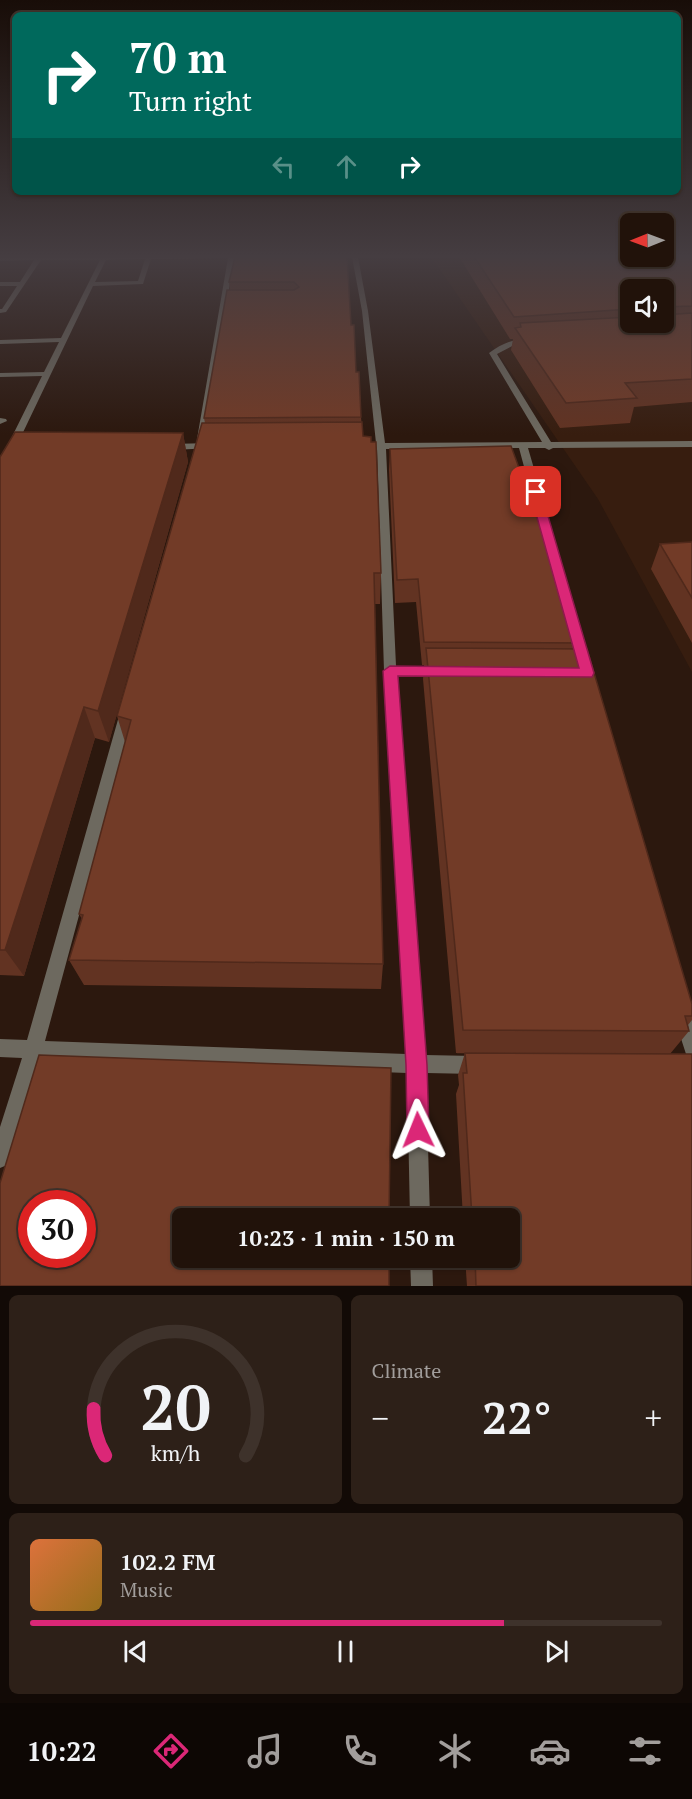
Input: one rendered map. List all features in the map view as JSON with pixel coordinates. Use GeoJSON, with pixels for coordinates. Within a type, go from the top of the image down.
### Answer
{"type":"FeatureCollection","features":[{"type":"Feature","properties":{"kind":"street"},"geometry":{"type":"LineString","coordinates":[[0,470],[75,315]]}},
{"type":"Feature","properties":{"kind":"street"},"geometry":{"type":"LineString","coordinates":[[199,452],[226,315]]}},
{"type":"Feature","properties":{"kind":"street"},"geometry":{"type":"LineString","coordinates":[[365,315],[416,1065],[420,1208]]}},
{"type":"Feature","properties":{"kind":"street"},"geometry":{"type":"LineString","coordinates":[[0,342],[63,340]]}},
{"type":"Feature","properties":{"kind":"street"},"geometry":{"type":"LineString","coordinates":[[538,341],[514,342],[493,353],[549,447]]}},
{"type":"Feature","properties":{"kind":"street"},"geometry":{"type":"LineString","coordinates":[[0,375],[47,374]]}},
{"type":"Feature","properties":{"kind":"street"},"geometry":{"type":"LineString","coordinates":[[375,446],[549,447],[692,444]]}},
{"type":"Feature","properties":{"kind":"street"},"geometry":{"type":"LineString","coordinates":[[165,447],[199,452],[223,446]]}},
{"type":"Feature","properties":{"kind":"street"},"geometry":{"type":"LineString","coordinates":[[523,447],[565,594]]}},
{"type":"Feature","properties":{"kind":"street"},"geometry":{"type":"LineString","coordinates":[[12,448],[24,448]]}},
{"type":"Feature","properties":{"kind":"street"},"geometry":{"type":"LineString","coordinates":[[390,671],[448,671]]}},
{"type":"Feature","properties":{"kind":"street"},"geometry":{"type":"LineString","coordinates":[[0,1158],[34,1049],[128,708]]}},
{"type":"Feature","properties":{"kind":"street"},"geometry":{"type":"LineString","coordinates":[[679,1003],[692,1048]]}},
{"type":"Feature","properties":{"kind":"street"},"geometry":{"type":"LineString","coordinates":[[0,1048],[416,1065],[488,1065]]}},
{"type":"Feature","properties":{"kind":"street"},"geometry":{"type":"LineString","coordinates":[[421,1268],[422,1286]]}},
{"type":"Feature","properties":{"kind":"shaded area"},"geometry":{"type":"Polygon","coordinates":[[[471,315],[620,315],[620,333],[674,333],[674,315],[692,315],[692,672],[598,499],[471,315]]]}},
{"type":"Feature","properties":{"kind":"building"},"geometry":{"type":"Polygon","coordinates":[[[223,315],[350,315],[351,325],[354,325],[356,372],[359,372],[361,417],[204,418],[223,315]]]}},
{"type":"Feature","properties":{"kind":"building"},"geometry":{"type":"Polygon","coordinates":[[[513,315],[543,315],[514,317],[513,315]]]}},
{"type":"Feature","properties":{"kind":"building"},"geometry":{"type":"Polygon","coordinates":[[[674,315],[692,315],[692,379],[625,383],[637,398],[566,403],[515,328],[521,327],[520,323],[620,318],[620,333],[674,333],[674,315]]]}},
{"type":"Feature","properties":{"kind":"building"},"geometry":{"type":"Polygon","coordinates":[[[362,422],[363,436],[371,437],[371,442],[376,442],[381,573],[374,573],[383,964],[69,960],[83,915],[79,914],[131,720],[117,716],[202,423],[362,422]]]}},
{"type":"Feature","properties":{"kind":"building"},"geometry":{"type":"Polygon","coordinates":[[[15,432],[183,433],[98,711],[84,707],[5,950],[0,950],[0,457],[15,432]]]}},
{"type":"Feature","properties":{"kind":"building"},"geometry":{"type":"Polygon","coordinates":[[[511,446],[555,566],[561,566],[581,643],[424,642],[418,579],[397,580],[390,449],[511,446]]]}},
{"type":"Feature","properties":{"kind":"building"},"geometry":{"type":"Polygon","coordinates":[[[692,542],[692,598],[660,544],[692,542]]]}},
{"type":"Feature","properties":{"kind":"building"},"geometry":{"type":"Polygon","coordinates":[[[426,648],[587,649],[692,1004],[692,1016],[685,1016],[689,1031],[463,1030],[426,648]]]}},
{"type":"Feature","properties":{"kind":"building"},"geometry":{"type":"Polygon","coordinates":[[[465,1053],[692,1054],[692,1286],[476,1286],[475,1268],[520,1268],[520,1208],[471,1208],[463,1073],[467,1073],[465,1053]]]}},
{"type":"Feature","properties":{"kind":"building"},"geometry":{"type":"Polygon","coordinates":[[[39,1055],[391,1068],[389,1208],[172,1208],[172,1268],[389,1268],[389,1286],[0,1286],[0,1183],[39,1055]]]}},
{"type":"Feature","properties":{"kind":"route"},"geometry":{"type":"LineString","coordinates":[[418,1130],[416,1065],[390,671],[587,673],[536,492]]}}]}
